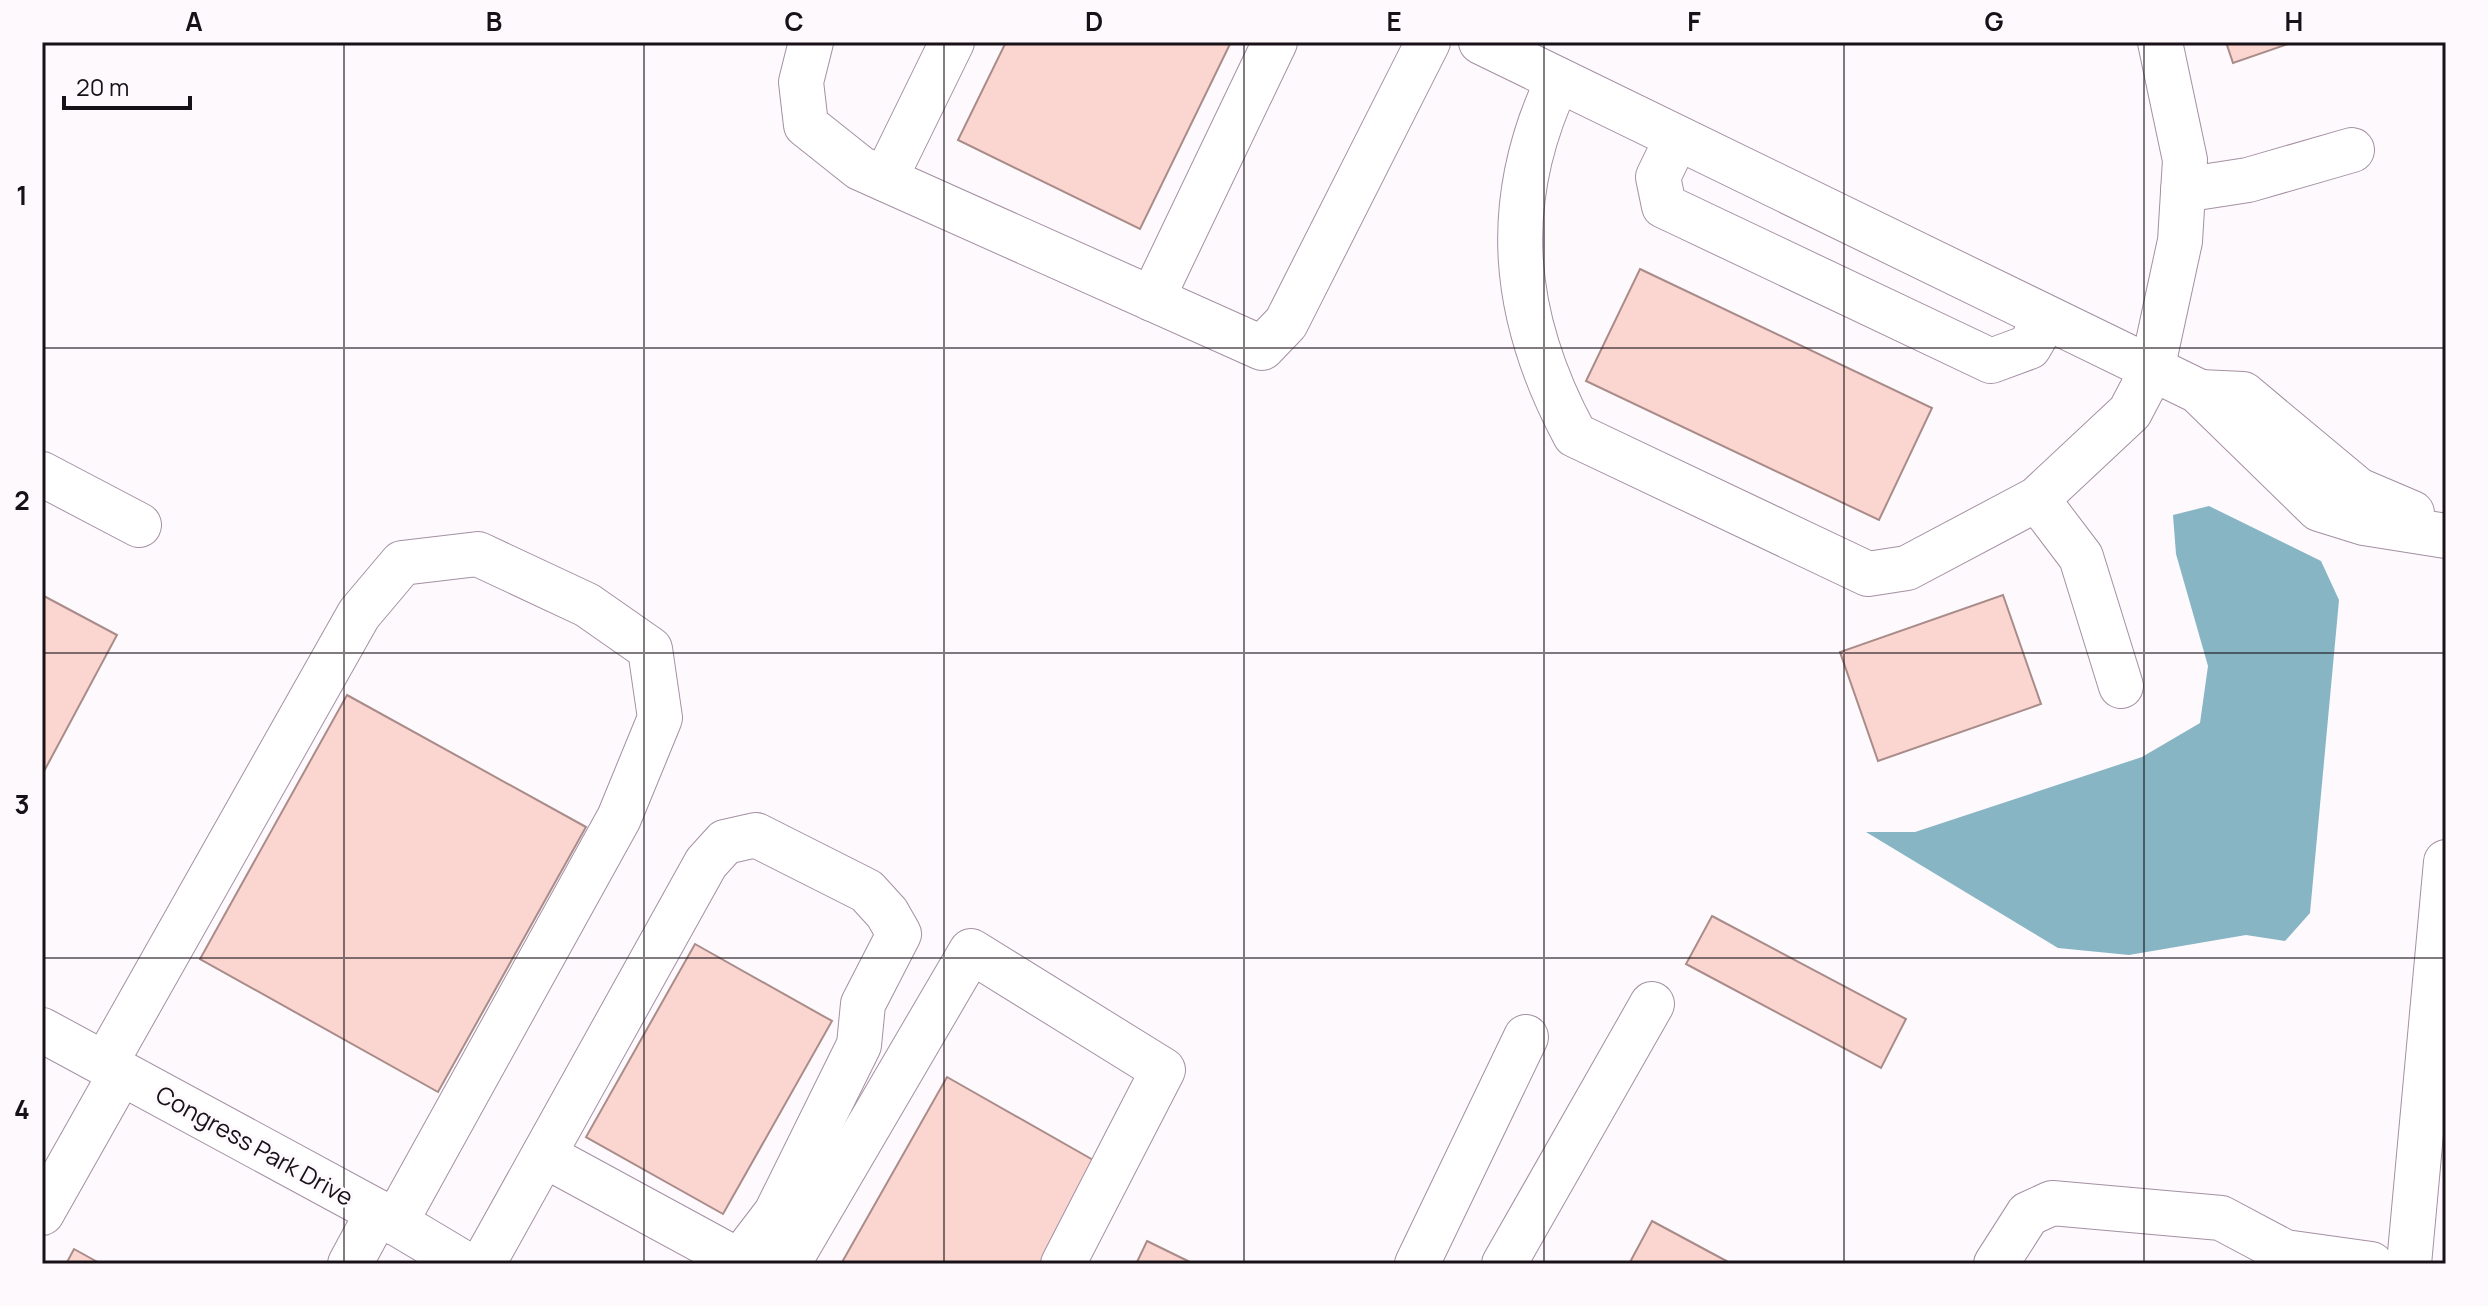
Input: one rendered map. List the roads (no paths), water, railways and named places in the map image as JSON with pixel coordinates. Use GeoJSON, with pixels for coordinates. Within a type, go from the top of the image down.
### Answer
{"type":"FeatureCollection","features":[{"type":"Feature","properties":{"kind":"street"},"geometry":{"type":"LineString","coordinates":[[811,42],[801,82],[806,125],[860,168],[1262,348],[1286,323],[1428,42]]}},
{"type":"Feature","properties":{"kind":"street"},"geometry":{"type":"LineString","coordinates":[[885,179],[952,42]]}},
{"type":"Feature","properties":{"kind":"street"},"geometry":{"type":"LineString","coordinates":[[1152,299],[1275,42]]}},
{"type":"Feature","properties":{"kind":"street"},"geometry":{"type":"LineString","coordinates":[[1481,42],[2198,391],[2319,509],[2364,523],[2446,536]]}},
{"type":"Feature","properties":{"kind":"street"},"geometry":{"type":"LineString","coordinates":[[1558,80],[1536,127],[1519,223],[1524,305],[1550,390],[1575,435],[1868,574],[1907,568],[2037,499],[2130,412],[2152,370],[2180,241],[2185,160],[2160,42]]}},
{"type":"Feature","properties":{"kind":"street"},"geometry":{"type":"LineString","coordinates":[[1677,138],[1658,177],[1664,206],[1991,361],[2029,347],[2046,318]]}},
{"type":"Feature","properties":{"kind":"street"},"geometry":{"type":"LineString","coordinates":[[2183,190],[2248,180],[2352,150]]}},
{"type":"Feature","properties":{"kind":"street"},"geometry":{"type":"LineString","coordinates":[[2198,391],[2243,394],[2358,490],[2446,527]]}},
{"type":"Feature","properties":{"kind":"street"},"geometry":{"type":"LineString","coordinates":[[42,474],[139,525]]}},
{"type":"Feature","properties":{"kind":"street"},"geometry":{"type":"LineString","coordinates":[[2037,499],[2081,557],[2121,686]]}},
{"type":"Feature","properties":{"kind":"street"},"geometry":{"type":"LineString","coordinates":[[42,1213],[113,1068],[359,614],[402,563],[478,554],[587,605],[650,649],[660,718],[619,818],[387,1218],[350,1264]]}},
{"type":"Feature","properties":{"kind":"street"},"geometry":{"type":"LineString","coordinates":[[483,1264],[706,863],[725,842],[756,835],[867,891],[887,913],[899,934],[863,1004],[859,1045],[776,1213],[738,1262],[544,1155]]}},
{"type":"Feature","properties":{"kind":"street"},"geometry":{"type":"LineString","coordinates":[[2409,1264],[2446,862]]}},
{"type":"Feature","properties":{"kind":"street"},"geometry":{"type":"LineString","coordinates":[[788,1264],[971,951],[1163,1070],[1063,1264]]}},
{"type":"Feature","properties":{"kind":"street"},"geometry":{"type":"LineString","coordinates":[[1504,1264],[1652,1004]]}},
{"type":"Feature","properties":{"kind":"street","name":"Congress Park Drive"},"geometry":{"type":"LineString","coordinates":[[42,1030],[387,1218],[465,1264]]}},
{"type":"Feature","properties":{"kind":"street"},"geometry":{"type":"LineString","coordinates":[[1417,1264],[1526,1037]]}},
{"type":"Feature","properties":{"kind":"street"},"geometry":{"type":"LineString","coordinates":[[1996,1264],[2028,1214],[2052,1203],[2221,1218],[2285,1252],[2371,1264]]}},
{"type":"Feature","properties":{"kind":"water"},"geometry":{"type":"Polygon","coordinates":[[[2209,506],[2321,561],[2339,600],[2310,913],[2285,941],[2246,935],[2129,955],[2058,948],[1866,832],[1915,832],[2142,757],[2200,723],[2208,666],[2176,554],[2173,515],[2209,506]]]}}]}
